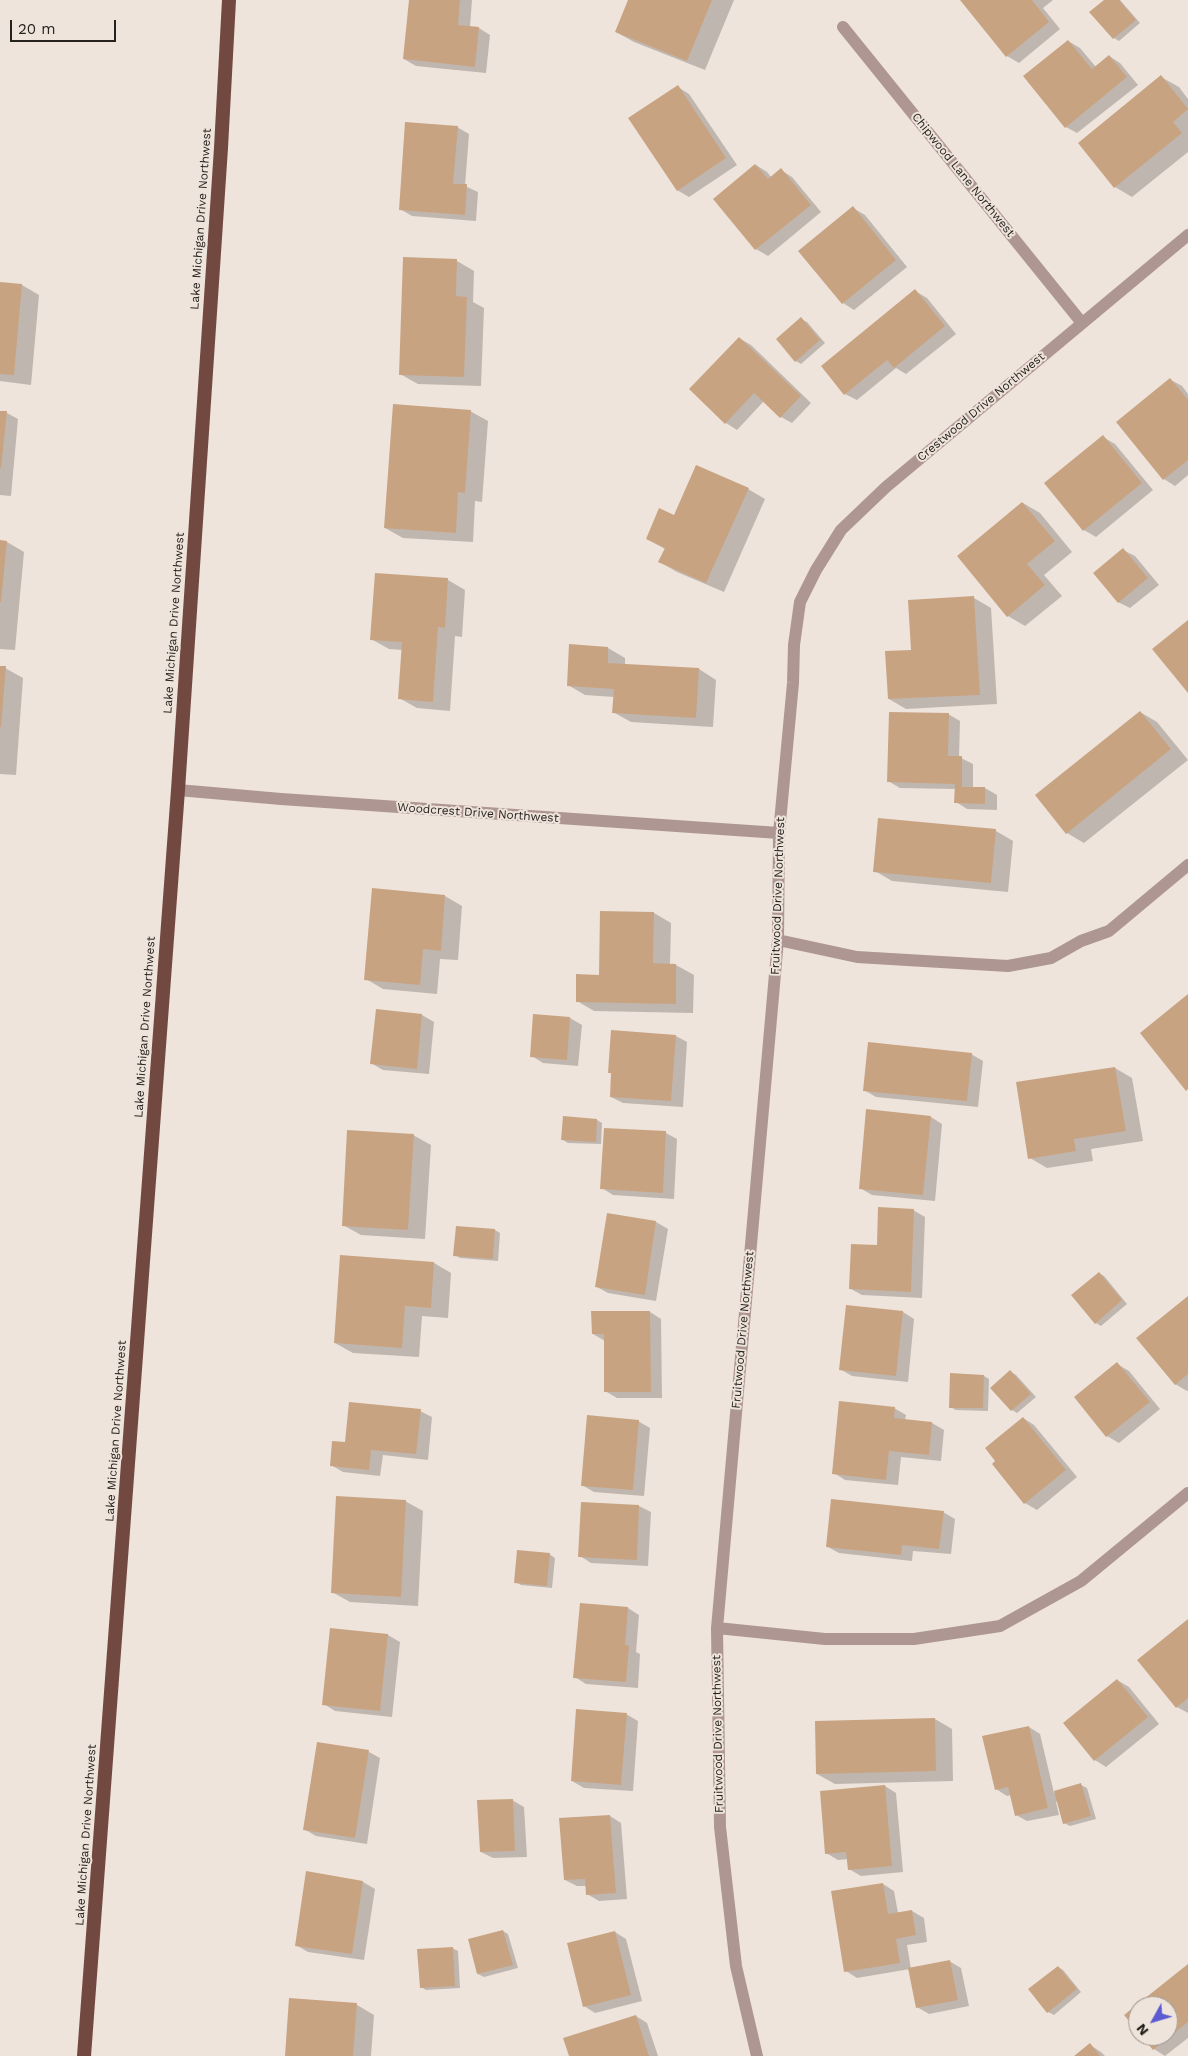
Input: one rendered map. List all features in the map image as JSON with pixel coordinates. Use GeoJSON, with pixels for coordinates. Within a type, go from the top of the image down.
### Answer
{"type":"FeatureCollection","features":[{"type":"Feature","properties":{"kind":"highway","name":"Lake Michigan Drive Northwest"},"geometry":{"type":"LineString","coordinates":[[84,2056],[178,790],[221,158],[229,0]]}},
{"type":"Feature","properties":{"kind":"street","name":"Chipwood Lane Northwest"},"geometry":{"type":"LineString","coordinates":[[843,27],[1082,324]]}},
{"type":"Feature","properties":{"kind":"street","name":"Crestwood Drive Northwest"},"geometry":{"type":"LineString","coordinates":[[800,602],[816,570],[841,530],[886,487],[1188,235]]}},
{"type":"Feature","properties":{"kind":"street","name":"Fruitwood Drive Northwest"},"geometry":{"type":"LineString","coordinates":[[757,2056],[736,1966],[720,1827],[717,1628],[778,940],[779,833],[793,683],[794,645],[800,602]]}},
{"type":"Feature","properties":{"kind":"street","name":"Woodcrest Drive Northwest"},"geometry":{"type":"LineString","coordinates":[[178,790],[281,800],[779,833]]}},
{"type":"Feature","properties":{"kind":"street"},"geometry":{"type":"LineString","coordinates":[[778,940],[857,957],[1008,966],[1050,958],[1081,941],[1109,931],[1188,865]]}},
{"type":"Feature","properties":{"kind":"street"},"geometry":{"type":"LineString","coordinates":[[717,1628],[825,1639],[914,1639],[1000,1626],[1081,1581],[1188,1494]]}},
{"type":"Feature","properties":{"kind":"building"},"geometry":{"type":"Polygon","coordinates":[[[409,0],[460,0],[458,25],[479,27],[475,67],[403,59],[409,0]]]}},
{"type":"Feature","properties":{"kind":"building"},"geometry":{"type":"Polygon","coordinates":[[[628,0],[712,0],[687,61],[615,32],[628,0]]]}},
{"type":"Feature","properties":{"kind":"building"},"geometry":{"type":"Polygon","coordinates":[[[960,0],[1032,0],[1049,22],[1006,57],[960,0]]]}},
{"type":"Feature","properties":{"kind":"building"},"geometry":{"type":"Polygon","coordinates":[[[1104,0],[1119,0],[1136,20],[1113,39],[1089,12],[1104,0]]]}},
{"type":"Feature","properties":{"kind":"building"},"geometry":{"type":"Polygon","coordinates":[[[1068,40],[1092,69],[1109,55],[1127,77],[1065,128],[1023,76],[1068,40]]]}},
{"type":"Feature","properties":{"kind":"building"},"geometry":{"type":"Polygon","coordinates":[[[1161,75],[1188,109],[1173,122],[1182,133],[1114,188],[1078,143],[1161,75]]]}},
{"type":"Feature","properties":{"kind":"building"},"geometry":{"type":"Polygon","coordinates":[[[678,85],[726,158],[677,191],[628,118],[678,85]]]}},
{"type":"Feature","properties":{"kind":"building"},"geometry":{"type":"Polygon","coordinates":[[[405,122],[458,126],[453,184],[467,184],[465,215],[399,210],[405,122]]]}},
{"type":"Feature","properties":{"kind":"building"},"geometry":{"type":"Polygon","coordinates":[[[755,164],[768,179],[781,168],[811,205],[755,250],[713,199],[755,164]]]}},
{"type":"Feature","properties":{"kind":"building"},"geometry":{"type":"Polygon","coordinates":[[[853,206],[896,260],[842,304],[798,251],[853,206]]]}},
{"type":"Feature","properties":{"kind":"building"},"geometry":{"type":"Polygon","coordinates":[[[403,257],[457,259],[456,296],[467,297],[464,377],[399,375],[403,257]]]}},
{"type":"Feature","properties":{"kind":"building"},"geometry":{"type":"Polygon","coordinates":[[[0,282],[22,284],[14,375],[0,374],[0,282]]]}},
{"type":"Feature","properties":{"kind":"building"},"geometry":{"type":"Polygon","coordinates":[[[915,289],[945,326],[894,368],[887,360],[844,395],[821,366],[915,289]]]}},
{"type":"Feature","properties":{"kind":"building"},"geometry":{"type":"Polygon","coordinates":[[[801,317],[820,340],[795,362],[776,339],[801,317]]]}},
{"type":"Feature","properties":{"kind":"building"},"geometry":{"type":"Polygon","coordinates":[[[739,337],[801,396],[780,418],[754,393],[725,424],[689,389],[739,337]]]}},
{"type":"Feature","properties":{"kind":"building"},"geometry":{"type":"Polygon","coordinates":[[[1170,378],[1188,400],[1188,460],[1163,480],[1116,422],[1170,378]]]}},
{"type":"Feature","properties":{"kind":"building"},"geometry":{"type":"Polygon","coordinates":[[[393,404],[471,410],[465,493],[458,492],[456,533],[384,528],[393,404]]]}},
{"type":"Feature","properties":{"kind":"building"},"geometry":{"type":"Polygon","coordinates":[[[0,411],[7,411],[1,468],[0,468],[0,411]]]}},
{"type":"Feature","properties":{"kind":"building"},"geometry":{"type":"Polygon","coordinates":[[[1103,435],[1142,483],[1083,531],[1044,483],[1103,435]]]}},
{"type":"Feature","properties":{"kind":"building"},"geometry":{"type":"Polygon","coordinates":[[[696,465],[749,488],[706,583],[658,562],[665,548],[646,539],[659,508],[674,515],[696,465]]]}},
{"type":"Feature","properties":{"kind":"building"},"geometry":{"type":"Polygon","coordinates":[[[1022,502],[1055,541],[1027,564],[1045,585],[1007,617],[957,556],[1022,502]]]}},
{"type":"Feature","properties":{"kind":"building"},"geometry":{"type":"Polygon","coordinates":[[[0,540],[7,541],[1,602],[0,602],[0,540]]]}},
{"type":"Feature","properties":{"kind":"building"},"geometry":{"type":"Polygon","coordinates":[[[1123,548],[1148,578],[1118,603],[1093,573],[1123,548]]]}},
{"type":"Feature","properties":{"kind":"building"},"geometry":{"type":"Polygon","coordinates":[[[375,573],[448,578],[445,628],[438,627],[433,702],[398,699],[402,642],[370,640],[375,573]]]}},
{"type":"Feature","properties":{"kind":"building"},"geometry":{"type":"Polygon","coordinates":[[[974,596],[980,695],[888,699],[885,651],[911,650],[908,600],[974,596]]]}},
{"type":"Feature","properties":{"kind":"building"},"geometry":{"type":"Polygon","coordinates":[[[1188,620],[1188,693],[1152,649],[1188,620]]]}},
{"type":"Feature","properties":{"kind":"building"},"geometry":{"type":"Polygon","coordinates":[[[569,644],[608,647],[608,663],[699,668],[696,718],[612,713],[614,689],[567,686],[569,644]]]}},
{"type":"Feature","properties":{"kind":"building"},"geometry":{"type":"Polygon","coordinates":[[[0,666],[6,666],[1,727],[0,727],[0,666]]]}},
{"type":"Feature","properties":{"kind":"building"},"geometry":{"type":"Polygon","coordinates":[[[1140,711],[1171,749],[1066,834],[1035,795],[1140,711]]]}},
{"type":"Feature","properties":{"kind":"building"},"geometry":{"type":"Polygon","coordinates":[[[889,712],[949,713],[948,756],[962,756],[962,787],[985,787],[985,804],[954,803],[955,784],[887,782],[889,712]]]}},
{"type":"Feature","properties":{"kind":"building"},"geometry":{"type":"Polygon","coordinates":[[[878,818],[996,829],[991,883],[873,872],[878,818]]]}},
{"type":"Feature","properties":{"kind":"building"},"geometry":{"type":"Polygon","coordinates":[[[372,888],[445,895],[441,951],[423,949],[420,985],[364,980],[372,888]]]}},
{"type":"Feature","properties":{"kind":"building"},"geometry":{"type":"Polygon","coordinates":[[[600,911],[654,912],[653,963],[676,964],[676,1004],[576,1002],[576,974],[599,975],[600,911]]]}},
{"type":"Feature","properties":{"kind":"building"},"geometry":{"type":"Polygon","coordinates":[[[1188,994],[1188,1089],[1186,1091],[1140,1033],[1188,994]]]}},
{"type":"Feature","properties":{"kind":"building"},"geometry":{"type":"Polygon","coordinates":[[[376,1009],[422,1014],[417,1069],[370,1064],[376,1009]]]}},
{"type":"Feature","properties":{"kind":"building"},"geometry":{"type":"Polygon","coordinates":[[[533,1014],[570,1017],[567,1060],[530,1057],[533,1014]]]}},
{"type":"Feature","properties":{"kind":"building"},"geometry":{"type":"Polygon","coordinates":[[[611,1030],[676,1035],[671,1101],[610,1097],[611,1073],[608,1073],[611,1030]]]}},
{"type":"Feature","properties":{"kind":"building"},"geometry":{"type":"Polygon","coordinates":[[[868,1042],[972,1053],[967,1101],[863,1091],[868,1042]]]}},
{"type":"Feature","properties":{"kind":"building"},"geometry":{"type":"Polygon","coordinates":[[[1115,1067],[1126,1131],[1074,1139],[1076,1151],[1028,1159],[1016,1082],[1115,1067]]]}},
{"type":"Feature","properties":{"kind":"building"},"geometry":{"type":"Polygon","coordinates":[[[866,1109],[931,1116],[923,1195],[859,1189],[866,1109]]]}},
{"type":"Feature","properties":{"kind":"building"},"geometry":{"type":"Polygon","coordinates":[[[563,1116],[597,1119],[596,1142],[561,1140],[563,1116]]]}},
{"type":"Feature","properties":{"kind":"building"},"geometry":{"type":"Polygon","coordinates":[[[604,1128],[666,1131],[663,1193],[600,1189],[604,1128]]]}},
{"type":"Feature","properties":{"kind":"building"},"geometry":{"type":"Polygon","coordinates":[[[347,1130],[414,1134],[408,1230],[342,1226],[347,1130]]]}},
{"type":"Feature","properties":{"kind":"building"},"geometry":{"type":"Polygon","coordinates":[[[878,1207],[914,1209],[911,1292],[849,1289],[851,1244],[877,1245],[878,1207]]]}},
{"type":"Feature","properties":{"kind":"building"},"geometry":{"type":"Polygon","coordinates":[[[607,1213],[656,1221],[645,1295],[595,1287],[607,1213]]]}},
{"type":"Feature","properties":{"kind":"building"},"geometry":{"type":"Polygon","coordinates":[[[456,1226],[495,1229],[493,1259],[453,1256],[456,1226]]]}},
{"type":"Feature","properties":{"kind":"building"},"geometry":{"type":"Polygon","coordinates":[[[340,1255],[434,1262],[431,1308],[405,1306],[402,1348],[334,1343],[340,1255]]]}},
{"type":"Feature","properties":{"kind":"building"},"geometry":{"type":"Polygon","coordinates":[[[1099,1272],[1122,1300],[1095,1324],[1071,1295],[1099,1272]]]}},
{"type":"Feature","properties":{"kind":"building"},"geometry":{"type":"Polygon","coordinates":[[[1188,1296],[1188,1374],[1175,1385],[1136,1338],[1188,1296]]]}},
{"type":"Feature","properties":{"kind":"building"},"geometry":{"type":"Polygon","coordinates":[[[846,1305],[903,1311],[896,1376],[839,1370],[846,1305]]]}},
{"type":"Feature","properties":{"kind":"building"},"geometry":{"type":"Polygon","coordinates":[[[591,1311],[650,1311],[651,1392],[604,1392],[604,1334],[592,1334],[591,1311]]]}},
{"type":"Feature","properties":{"kind":"building"},"geometry":{"type":"Polygon","coordinates":[[[1117,1362],[1150,1402],[1106,1437],[1074,1397],[1117,1362]]]}},
{"type":"Feature","properties":{"kind":"building"},"geometry":{"type":"Polygon","coordinates":[[[1010,1370],[1031,1394],[1011,1411],[990,1388],[1010,1370]]]}},
{"type":"Feature","properties":{"kind":"building"},"geometry":{"type":"Polygon","coordinates":[[[950,1373],[984,1375],[983,1408],[949,1408],[950,1373]]]}},
{"type":"Feature","properties":{"kind":"building"},"geometry":{"type":"Polygon","coordinates":[[[839,1401],[895,1407],[894,1418],[932,1422],[929,1455],[889,1451],[886,1480],[832,1474],[839,1401]]]}},
{"type":"Feature","properties":{"kind":"building"},"geometry":{"type":"Polygon","coordinates":[[[349,1402],[421,1409],[416,1454],[371,1450],[369,1470],[330,1466],[332,1441],[345,1442],[349,1402]]]}},
{"type":"Feature","properties":{"kind":"building"},"geometry":{"type":"Polygon","coordinates":[[[587,1415],[639,1420],[633,1490],[581,1486],[587,1415]]]}},
{"type":"Feature","properties":{"kind":"building"},"geometry":{"type":"Polygon","coordinates":[[[1023,1417],[1066,1470],[1024,1504],[992,1464],[995,1461],[985,1448],[1023,1417]]]}},
{"type":"Feature","properties":{"kind":"building"},"geometry":{"type":"Polygon","coordinates":[[[336,1496],[406,1500],[401,1597],[331,1593],[336,1496]]]}},
{"type":"Feature","properties":{"kind":"building"},"geometry":{"type":"Polygon","coordinates":[[[831,1499],[944,1511],[939,1549],[902,1545],[901,1555],[826,1547],[831,1499]]]}},
{"type":"Feature","properties":{"kind":"building"},"geometry":{"type":"Polygon","coordinates":[[[581,1502],[639,1505],[637,1560],[578,1557],[581,1502]]]}},
{"type":"Feature","properties":{"kind":"building"},"geometry":{"type":"Polygon","coordinates":[[[517,1550],[550,1553],[547,1586],[514,1583],[517,1550]]]}},
{"type":"Feature","properties":{"kind":"building"},"geometry":{"type":"Polygon","coordinates":[[[580,1603],[628,1607],[625,1645],[629,1646],[626,1682],[573,1678],[580,1603]]]}},
{"type":"Feature","properties":{"kind":"building"},"geometry":{"type":"Polygon","coordinates":[[[1188,1619],[1188,1698],[1176,1708],[1137,1660],[1188,1619]]]}},
{"type":"Feature","properties":{"kind":"building"},"geometry":{"type":"Polygon","coordinates":[[[330,1628],[388,1634],[380,1711],[322,1705],[330,1628]]]}},
{"type":"Feature","properties":{"kind":"building"},"geometry":{"type":"Polygon","coordinates":[[[1117,1679],[1148,1717],[1094,1761],[1063,1723],[1117,1679]]]}},
{"type":"Feature","properties":{"kind":"building"},"geometry":{"type":"Polygon","coordinates":[[[576,1709],[627,1713],[621,1785],[571,1781],[576,1709]]]}},
{"type":"Feature","properties":{"kind":"building"},"geometry":{"type":"Polygon","coordinates":[[[935,1718],[936,1771],[816,1774],[815,1721],[935,1718]]]}},
{"type":"Feature","properties":{"kind":"building"},"geometry":{"type":"Polygon","coordinates":[[[1029,1726],[1048,1808],[1015,1816],[1008,1787],[995,1790],[982,1736],[1029,1726]]]}},
{"type":"Feature","properties":{"kind":"building"},"geometry":{"type":"Polygon","coordinates":[[[317,1742],[369,1750],[355,1838],[303,1830],[317,1742]]]}},
{"type":"Feature","properties":{"kind":"building"},"geometry":{"type":"Polygon","coordinates":[[[1081,1783],[1091,1816],[1063,1824],[1054,1791],[1081,1783]]]}},
{"type":"Feature","properties":{"kind":"building"},"geometry":{"type":"Polygon","coordinates":[[[885,1785],[892,1866],[848,1870],[846,1852],[825,1854],[820,1791],[885,1785]]]}},
{"type":"Feature","properties":{"kind":"building"},"geometry":{"type":"Polygon","coordinates":[[[513,1799],[515,1851],[480,1852],[477,1800],[513,1799]]]}},
{"type":"Feature","properties":{"kind":"building"},"geometry":{"type":"Polygon","coordinates":[[[610,1815],[616,1893],[586,1895],[585,1879],[564,1880],[559,1818],[610,1815]]]}},
{"type":"Feature","properties":{"kind":"building"},"geometry":{"type":"Polygon","coordinates":[[[306,1871],[363,1881],[352,1954],[295,1946],[306,1871]]]}},
{"type":"Feature","properties":{"kind":"building"},"geometry":{"type":"Polygon","coordinates":[[[883,1883],[888,1914],[912,1910],[916,1935],[896,1939],[900,1963],[844,1972],[831,1891],[883,1883]]]}},
{"type":"Feature","properties":{"kind":"building"},"geometry":{"type":"Polygon","coordinates":[[[503,1930],[513,1965],[477,1974],[468,1939],[503,1930]]]}},
{"type":"Feature","properties":{"kind":"building"},"geometry":{"type":"Polygon","coordinates":[[[615,1931],[631,1995],[583,2007],[567,1943],[615,1931]]]}},
{"type":"Feature","properties":{"kind":"building"},"geometry":{"type":"Polygon","coordinates":[[[453,1947],[455,1986],[420,1988],[417,1949],[453,1947]]]}},
{"type":"Feature","properties":{"kind":"building"},"geometry":{"type":"Polygon","coordinates":[[[950,1960],[958,2000],[916,2008],[908,1968],[950,1960]]]}},
{"type":"Feature","properties":{"kind":"building"},"geometry":{"type":"Polygon","coordinates":[[[1188,1964],[1188,2022],[1178,2030],[1178,1996],[1148,1996],[1188,1964]]]}},
{"type":"Feature","properties":{"kind":"building"},"geometry":{"type":"Polygon","coordinates":[[[1058,1966],[1077,1989],[1047,2013],[1028,1989],[1058,1966]]]}},
{"type":"Feature","properties":{"kind":"building"},"geometry":{"type":"Polygon","coordinates":[[[289,1998],[357,2003],[353,2056],[285,2056],[289,1998]]]}},
{"type":"Feature","properties":{"kind":"building"},"geometry":{"type":"Polygon","coordinates":[[[1128,2012],[1128,2020],[1124,2015],[1128,2012]]]}},
{"type":"Feature","properties":{"kind":"building"},"geometry":{"type":"Polygon","coordinates":[[[636,2015],[649,2056],[569,2056],[563,2038],[636,2015]]]}},
{"type":"Feature","properties":{"kind":"building"},"geometry":{"type":"Polygon","coordinates":[[[1090,2043],[1100,2056],[1074,2056],[1090,2043]]]}},
{"type":"Feature","properties":{"kind":"building"},"geometry":{"type":"Polygon","coordinates":[[[1150,2046],[1158,2046],[1153,2050],[1150,2046]]]}}]}
